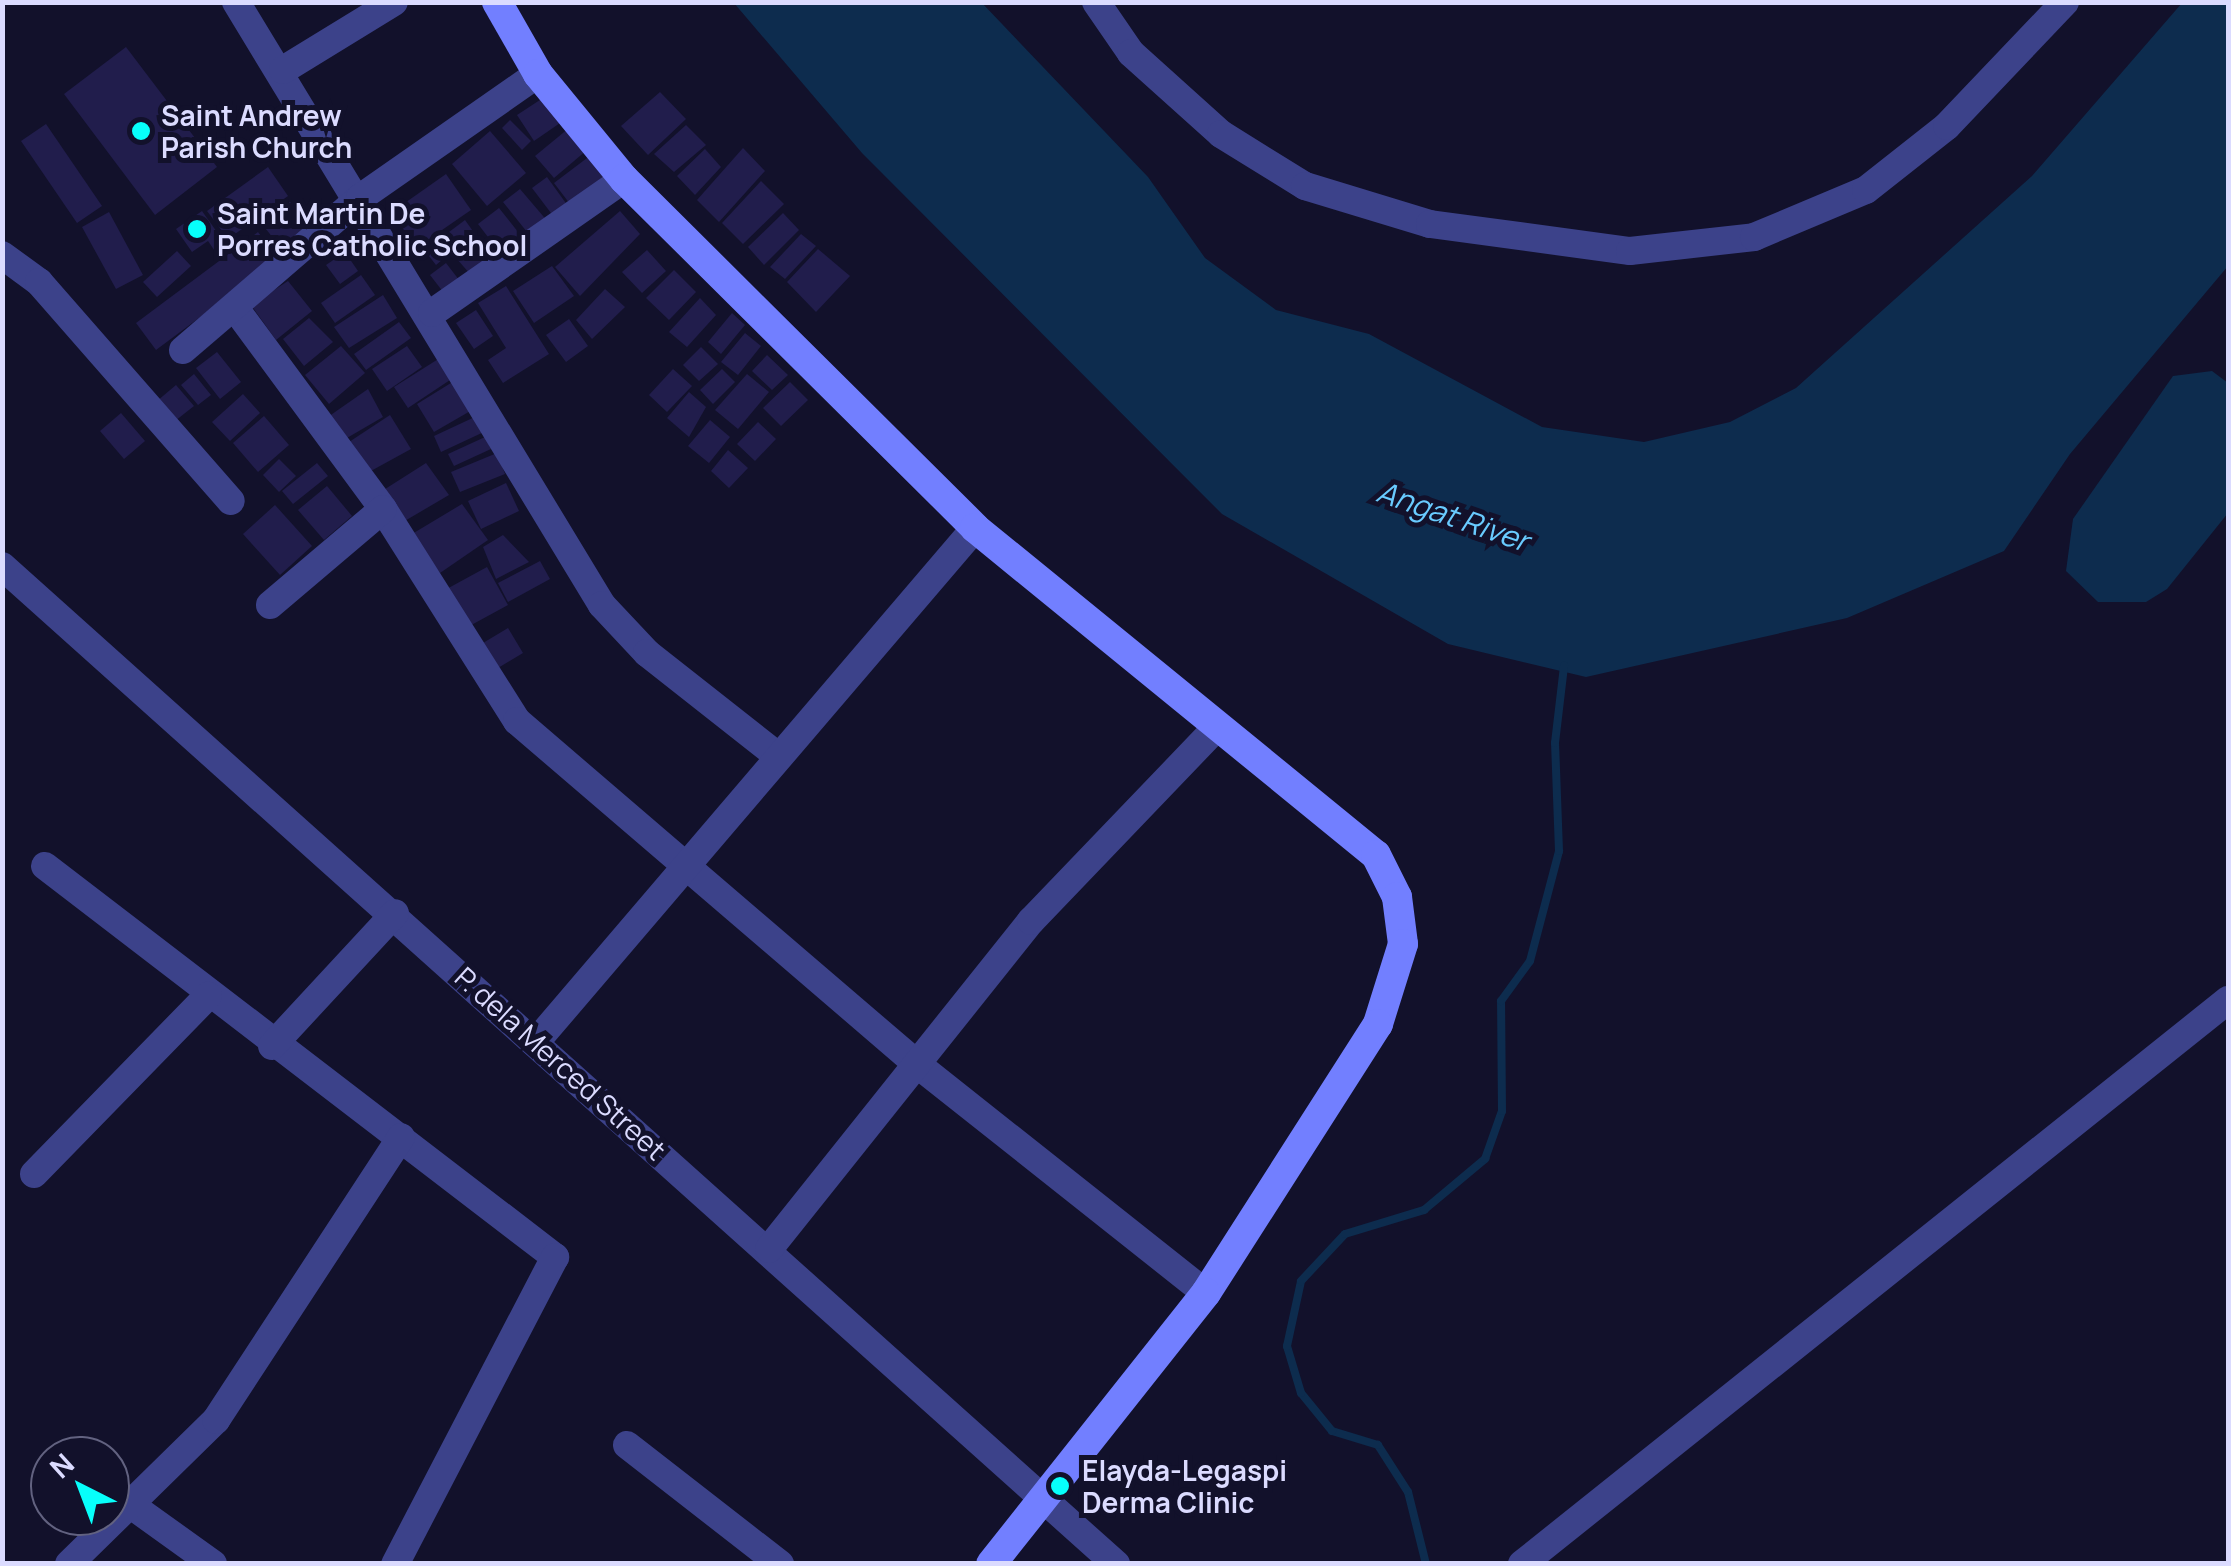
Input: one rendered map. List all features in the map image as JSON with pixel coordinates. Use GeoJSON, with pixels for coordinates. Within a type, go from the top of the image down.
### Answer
{"type":"FeatureCollection","features":[{"type":"Feature","properties":{"kind":"street"},"geometry":{"type":"LineString","coordinates":[[236,2],[283,70],[432,313],[602,605],[647,653],[778,756]]}},
{"type":"Feature","properties":{"kind":"street"},"geometry":{"type":"LineString","coordinates":[[283,70],[394,2]]}},
{"type":"Feature","properties":{"kind":"street"},"geometry":{"type":"LineString","coordinates":[[497,2],[538,74],[624,179],[975,528],[1376,855],[1397,896],[1403,944],[1378,1024],[1206,1292],[991,1564]]}},
{"type":"Feature","properties":{"kind":"street"},"geometry":{"type":"LineString","coordinates":[[1096,2],[1131,52],[1221,134],[1305,186],[1430,224],[1630,250],[1754,238],[1866,190],[1948,126],[2066,2]]}},
{"type":"Feature","properties":{"kind":"street"},"geometry":{"type":"LineString","coordinates":[[183,350],[360,198],[538,74]]}},
{"type":"Feature","properties":{"kind":"street"},"geometry":{"type":"LineString","coordinates":[[432,313],[624,179]]}},
{"type":"Feature","properties":{"kind":"street"},"geometry":{"type":"LineString","coordinates":[[2,256],[39,282],[230,501]]}},
{"type":"Feature","properties":{"kind":"street"},"geometry":{"type":"LineString","coordinates":[[235,308],[383,509],[517,721],[918,1065],[1206,1292]]}},
{"type":"Feature","properties":{"kind":"street"},"geometry":{"type":"LineString","coordinates":[[270,604],[383,509]]}},
{"type":"Feature","properties":{"kind":"street"},"geometry":{"type":"LineString","coordinates":[[536,1043],[975,528]]}},
{"type":"Feature","properties":{"kind":"street","name":"P. dela Merced Street"},"geometry":{"type":"LineString","coordinates":[[2,566],[395,913],[1116,1564]]}},
{"type":"Feature","properties":{"kind":"street"},"geometry":{"type":"LineString","coordinates":[[770,1249],[1031,920],[1216,728]]}},
{"type":"Feature","properties":{"kind":"street"},"geometry":{"type":"LineString","coordinates":[[45,866],[272,1046],[402,1137],[555,1256],[395,1564]]}},
{"type":"Feature","properties":{"kind":"street"},"geometry":{"type":"LineString","coordinates":[[272,1046],[395,913]]}},
{"type":"Feature","properties":{"kind":"street"},"geometry":{"type":"LineString","coordinates":[[34,1174],[208,996]]}},
{"type":"Feature","properties":{"kind":"street"},"geometry":{"type":"LineString","coordinates":[[1522,1564],[2228,1000]]}},
{"type":"Feature","properties":{"kind":"street"},"geometry":{"type":"LineString","coordinates":[[213,1564],[130,1506],[216,1420],[402,1137]]}},
{"type":"Feature","properties":{"kind":"street"},"geometry":{"type":"LineString","coordinates":[[627,1445],[780,1564]]}},
{"type":"Feature","properties":{"kind":"street"},"geometry":{"type":"LineString","coordinates":[[69,1564],[98,1536]]}},
{"type":"Feature","properties":{"kind":"water","name":"Angat River"},"geometry":{"type":"Polygon","coordinates":[[[734,3],[982,3],[1148,177],[1205,258],[1276,310],[1369,334],[1542,427],[1644,442],[1730,422],[1796,388],[2032,176],[2182,3],[2228,3],[2228,266],[2070,454],[2004,551],[1847,618],[1586,677],[1448,644],[1222,514],[862,153],[734,3]]]}},
{"type":"Feature","properties":{"kind":"water"},"geometry":{"type":"Polygon","coordinates":[[[2212,371],[2228,383],[2228,513],[2167,589],[2146,602],[2098,602],[2066,571],[2073,519],[2173,376],[2212,371]]]}},
{"type":"Feature","properties":{"kind":"building","name":"Saint Andrew Parish Church"},"geometry":{"type":"Polygon","coordinates":[[[126,47],[217,167],[155,215],[64,94],[126,47]]]}},
{"type":"Feature","properties":{"kind":"building"},"geometry":{"type":"Polygon","coordinates":[[[660,92],[686,119],[648,155],[621,126],[660,92]]]}},
{"type":"Feature","properties":{"kind":"building"},"geometry":{"type":"Polygon","coordinates":[[[546,96],[563,121],[534,141],[517,115],[546,96]]]}},
{"type":"Feature","properties":{"kind":"building"},"geometry":{"type":"Polygon","coordinates":[[[510,120],[531,141],[522,150],[502,128],[510,120]]]}},
{"type":"Feature","properties":{"kind":"building"},"geometry":{"type":"Polygon","coordinates":[[[46,124],[102,206],[77,223],[21,141],[46,124]]]}},
{"type":"Feature","properties":{"kind":"building"},"geometry":{"type":"Polygon","coordinates":[[[686,125],[706,145],[674,172],[654,154],[686,125]]]}},
{"type":"Feature","properties":{"kind":"building"},"geometry":{"type":"Polygon","coordinates":[[[569,128],[587,150],[554,178],[535,156],[569,128]]]}},
{"type":"Feature","properties":{"kind":"building"},"geometry":{"type":"Polygon","coordinates":[[[490,131],[526,173],[487,206],[452,164],[490,131]]]}},
{"type":"Feature","properties":{"kind":"building"},"geometry":{"type":"Polygon","coordinates":[[[743,148],[765,171],[719,222],[697,200],[743,148]]]}},
{"type":"Feature","properties":{"kind":"building"},"geometry":{"type":"Polygon","coordinates":[[[705,149],[721,167],[695,195],[677,176],[705,149]]]}},
{"type":"Feature","properties":{"kind":"building"},"geometry":{"type":"Polygon","coordinates":[[[591,155],[607,175],[570,204],[554,183],[591,155]]]}},
{"type":"Feature","properties":{"kind":"building"},"geometry":{"type":"Polygon","coordinates":[[[268,167],[288,196],[228,239],[207,211],[268,167]]]}},
{"type":"Feature","properties":{"kind":"building"},"geometry":{"type":"Polygon","coordinates":[[[446,174],[471,210],[416,248],[392,212],[446,174]]]}},
{"type":"Feature","properties":{"kind":"building"},"geometry":{"type":"Polygon","coordinates":[[[547,177],[568,206],[554,217],[532,188],[547,177]]]}},
{"type":"Feature","properties":{"kind":"building"},"geometry":{"type":"Polygon","coordinates":[[[761,181],[784,204],[743,244],[722,223],[761,181]]]}},
{"type":"Feature","properties":{"kind":"building"},"geometry":{"type":"Polygon","coordinates":[[[520,189],[549,223],[531,237],[503,202],[520,189]]]}},
{"type":"Feature","properties":{"kind":"building"},"geometry":{"type":"Polygon","coordinates":[[[290,202],[312,229],[284,252],[262,224],[290,202]]]}},
{"type":"Feature","properties":{"kind":"building"},"geometry":{"type":"Polygon","coordinates":[[[499,208],[522,237],[501,254],[478,224],[499,208]]]}},
{"type":"Feature","properties":{"kind":"building"},"geometry":{"type":"Polygon","coordinates":[[[202,211],[229,249],[219,257],[208,241],[192,252],[176,229],[202,211]]]}},
{"type":"Feature","properties":{"kind":"building"},"geometry":{"type":"Polygon","coordinates":[[[620,211],[640,234],[580,296],[555,267],[620,211]]]}},
{"type":"Feature","properties":{"kind":"building"},"geometry":{"type":"Polygon","coordinates":[[[109,212],[143,275],[116,289],[82,227],[109,212]]]}},
{"type":"Feature","properties":{"kind":"building"},"geometry":{"type":"Polygon","coordinates":[[[783,213],[799,230],[764,265],[748,247],[783,213]]]}},
{"type":"Feature","properties":{"kind":"building"},"geometry":{"type":"Polygon","coordinates":[[[465,220],[475,234],[459,246],[449,232],[465,220]]]}},
{"type":"Feature","properties":{"kind":"building"},"geometry":{"type":"Polygon","coordinates":[[[258,232],[278,259],[156,350],[136,323],[258,232]]]}},
{"type":"Feature","properties":{"kind":"building"},"geometry":{"type":"Polygon","coordinates":[[[801,234],[816,246],[785,279],[770,267],[801,234]]]}},
{"type":"Feature","properties":{"kind":"building"},"geometry":{"type":"Polygon","coordinates":[[[444,236],[455,249],[436,265],[425,251],[444,236]]]}},
{"type":"Feature","properties":{"kind":"building"},"geometry":{"type":"Polygon","coordinates":[[[473,244],[487,261],[471,275],[456,258],[473,244]]]}},
{"type":"Feature","properties":{"kind":"building"},"geometry":{"type":"Polygon","coordinates":[[[818,249],[850,276],[816,312],[787,282],[818,249]]]}},
{"type":"Feature","properties":{"kind":"building"},"geometry":{"type":"Polygon","coordinates":[[[647,250],[666,271],[642,293],[622,272],[647,250]]]}},
{"type":"Feature","properties":{"kind":"building"},"geometry":{"type":"Polygon","coordinates":[[[177,251],[191,266],[157,297],[143,282],[177,251]]]}},
{"type":"Feature","properties":{"kind":"building"},"geometry":{"type":"Polygon","coordinates":[[[345,252],[358,271],[340,284],[326,265],[345,252]]]}},
{"type":"Feature","properties":{"kind":"building"},"geometry":{"type":"Polygon","coordinates":[[[446,263],[463,285],[447,297],[430,275],[446,263]]]}},
{"type":"Feature","properties":{"kind":"building"},"geometry":{"type":"Polygon","coordinates":[[[552,266],[574,296],[534,323],[513,291],[552,266]]]}},
{"type":"Feature","properties":{"kind":"building"},"geometry":{"type":"Polygon","coordinates":[[[674,270],[696,292],[669,320],[646,298],[674,270]]]}},
{"type":"Feature","properties":{"kind":"building"},"geometry":{"type":"Polygon","coordinates":[[[361,275],[375,295],[335,323],[321,303],[361,275]]]}},
{"type":"Feature","properties":{"kind":"building"},"geometry":{"type":"Polygon","coordinates":[[[288,281],[312,311],[276,340],[251,305],[288,281]]]}},
{"type":"Feature","properties":{"kind":"building"},"geometry":{"type":"Polygon","coordinates":[[[506,286],[549,354],[503,383],[488,360],[506,348],[478,303],[506,286]]]}},
{"type":"Feature","properties":{"kind":"building"},"geometry":{"type":"Polygon","coordinates":[[[605,289],[625,307],[592,339],[576,320],[605,289]]]}},
{"type":"Feature","properties":{"kind":"building"},"geometry":{"type":"Polygon","coordinates":[[[383,295],[397,318],[349,348],[334,327],[383,295]]]}},
{"type":"Feature","properties":{"kind":"building"},"geometry":{"type":"Polygon","coordinates":[[[700,298],[716,315],[687,347],[669,332],[700,298]]]}},
{"type":"Feature","properties":{"kind":"building"},"geometry":{"type":"Polygon","coordinates":[[[476,310],[493,336],[474,349],[456,323],[476,310]]]}},
{"type":"Feature","properties":{"kind":"building"},"geometry":{"type":"Polygon","coordinates":[[[732,313],[745,325],[721,354],[708,342],[732,313]]]}},
{"type":"Feature","properties":{"kind":"building"},"geometry":{"type":"Polygon","coordinates":[[[309,318],[333,342],[304,366],[283,339],[309,318]]]}},
{"type":"Feature","properties":{"kind":"building"},"geometry":{"type":"Polygon","coordinates":[[[569,319],[588,346],[566,362],[546,335],[569,319]]]}},
{"type":"Feature","properties":{"kind":"building"},"geometry":{"type":"Polygon","coordinates":[[[399,322],[411,338],[366,370],[354,354],[399,322]]]}},
{"type":"Feature","properties":{"kind":"building"},"geometry":{"type":"Polygon","coordinates":[[[745,333],[761,346],[738,375],[721,362],[745,333]]]}},
{"type":"Feature","properties":{"kind":"building"},"geometry":{"type":"Polygon","coordinates":[[[341,346],[365,373],[329,404],[305,375],[341,346]]]}},
{"type":"Feature","properties":{"kind":"building"},"geometry":{"type":"Polygon","coordinates":[[[407,346],[422,367],[387,391],[372,369],[407,346]]]}},
{"type":"Feature","properties":{"kind":"building"},"geometry":{"type":"Polygon","coordinates":[[[701,347],[718,364],[699,381],[683,365],[701,347]]]}},
{"type":"Feature","properties":{"kind":"building"},"geometry":{"type":"Polygon","coordinates":[[[217,352],[241,382],[220,399],[196,368],[217,352]]]}},
{"type":"Feature","properties":{"kind":"building"},"geometry":{"type":"Polygon","coordinates":[[[767,355],[788,375],[772,390],[752,371],[767,355]]]}},
{"type":"Feature","properties":{"kind":"building"},"geometry":{"type":"Polygon","coordinates":[[[443,356],[456,376],[408,408],[394,387],[443,356]]]}},
{"type":"Feature","properties":{"kind":"building"},"geometry":{"type":"Polygon","coordinates":[[[673,369],[692,386],[667,412],[649,395],[673,369]]]}},
{"type":"Feature","properties":{"kind":"building"},"geometry":{"type":"Polygon","coordinates":[[[722,369],[735,382],[713,404],[700,390],[722,369]]]}},
{"type":"Feature","properties":{"kind":"building"},"geometry":{"type":"Polygon","coordinates":[[[194,374],[211,395],[198,405],[181,385],[194,374]]]}},
{"type":"Feature","properties":{"kind":"building"},"geometry":{"type":"Polygon","coordinates":[[[747,374],[769,392],[738,429],[715,410],[747,374]]]}},
{"type":"Feature","properties":{"kind":"building"},"geometry":{"type":"Polygon","coordinates":[[[459,378],[479,406],[434,432],[417,404],[459,378]]]}},
{"type":"Feature","properties":{"kind":"building"},"geometry":{"type":"Polygon","coordinates":[[[790,382],[808,400],[781,426],[763,408],[790,382]]]}},
{"type":"Feature","properties":{"kind":"building"},"geometry":{"type":"Polygon","coordinates":[[[176,385],[194,406],[175,421],[157,401],[176,385]]]}},
{"type":"Feature","properties":{"kind":"building"},"geometry":{"type":"Polygon","coordinates":[[[368,389],[383,417],[340,442],[325,419],[368,389]]]}},
{"type":"Feature","properties":{"kind":"building"},"geometry":{"type":"Polygon","coordinates":[[[689,392],[706,407],[689,437],[667,418],[689,392]]]}},
{"type":"Feature","properties":{"kind":"building"},"geometry":{"type":"Polygon","coordinates":[[[243,394],[260,413],[230,441],[212,422],[243,394]]]}},
{"type":"Feature","properties":{"kind":"building"},"geometry":{"type":"Polygon","coordinates":[[[121,413],[145,441],[124,459],[100,431],[121,413]]]}},
{"type":"Feature","properties":{"kind":"building"},"geometry":{"type":"Polygon","coordinates":[[[390,415],[411,449],[369,472],[349,442],[390,415]]]}},
{"type":"Feature","properties":{"kind":"building"},"geometry":{"type":"Polygon","coordinates":[[[479,415],[486,431],[441,452],[434,436],[479,415]]]}},
{"type":"Feature","properties":{"kind":"building"},"geometry":{"type":"Polygon","coordinates":[[[264,416],[289,445],[258,472],[233,443],[264,416]]]}},
{"type":"Feature","properties":{"kind":"building"},"geometry":{"type":"Polygon","coordinates":[[[710,420],[730,437],[709,463],[688,446],[710,420]]]}},
{"type":"Feature","properties":{"kind":"building"},"geometry":{"type":"Polygon","coordinates":[[[758,422],[776,439],[755,461],[737,444],[758,422]]]}},
{"type":"Feature","properties":{"kind":"building"},"geometry":{"type":"Polygon","coordinates":[[[485,437],[491,449],[454,466],[448,454],[485,437]]]}},
{"type":"Feature","properties":{"kind":"building"},"geometry":{"type":"Polygon","coordinates":[[[728,450],[748,468],[729,488],[711,471],[728,450]]]}},
{"type":"Feature","properties":{"kind":"building"},"geometry":{"type":"Polygon","coordinates":[[[497,453],[505,474],[460,492],[451,472],[497,453]]]}},
{"type":"Feature","properties":{"kind":"building"},"geometry":{"type":"Polygon","coordinates":[[[279,459],[296,476],[279,492],[263,475],[279,459]]]}},
{"type":"Feature","properties":{"kind":"building"},"geometry":{"type":"Polygon","coordinates":[[[317,463],[328,476],[293,504],[282,491],[317,463]]]}},
{"type":"Feature","properties":{"kind":"building"},"geometry":{"type":"Polygon","coordinates":[[[426,463],[449,495],[403,522],[382,491],[426,463]]]}},
{"type":"Feature","properties":{"kind":"building"},"geometry":{"type":"Polygon","coordinates":[[[506,483],[519,511],[481,529],[468,501],[506,483]]]}},
{"type":"Feature","properties":{"kind":"building"},"geometry":{"type":"Polygon","coordinates":[[[327,486],[352,516],[324,540],[298,510],[327,486]]]}},
{"type":"Feature","properties":{"kind":"building"},"geometry":{"type":"Polygon","coordinates":[[[462,504],[488,540],[440,573],[412,534],[462,504]]]}},
{"type":"Feature","properties":{"kind":"building"},"geometry":{"type":"Polygon","coordinates":[[[275,505],[312,546],[280,575],[243,534],[275,505]]]}},
{"type":"Feature","properties":{"kind":"building"},"geometry":{"type":"Polygon","coordinates":[[[503,535],[529,562],[496,579],[483,547],[503,535]]]}},
{"type":"Feature","properties":{"kind":"building"},"geometry":{"type":"Polygon","coordinates":[[[540,561],[550,579],[508,602],[498,583],[540,561]]]}},
{"type":"Feature","properties":{"kind":"building"},"geometry":{"type":"Polygon","coordinates":[[[487,567],[508,605],[464,629],[443,591],[487,567]]]}},
{"type":"Feature","properties":{"kind":"building"},"geometry":{"type":"Polygon","coordinates":[[[508,628],[523,653],[493,671],[478,646],[508,628]]]}},
{"type":"Feature","properties":{"kind":"waterway"},"geometry":{"type":"LineString","coordinates":[[1426,1564],[1408,1492],[1378,1445],[1332,1431],[1301,1393],[1287,1346],[1301,1281],[1345,1234],[1424,1210],[1485,1159],[1502,1111],[1501,1001],[1530,961],[1559,851],[1555,743],[1564,666]]}},
{"type":"Feature","properties":{"kind":"place","name":"Saint Andrew Parish Church"},"geometry":{"type":"Point","coordinates":[141,131]}},
{"type":"Feature","properties":{"kind":"place","name":"Saint Martin De Porres Catholic School"},"geometry":{"type":"Point","coordinates":[197,229]}},
{"type":"Feature","properties":{"kind":"place","name":"Elayda-Legaspi Derma Clinic"},"geometry":{"type":"Point","coordinates":[1060,1486]}}]}
